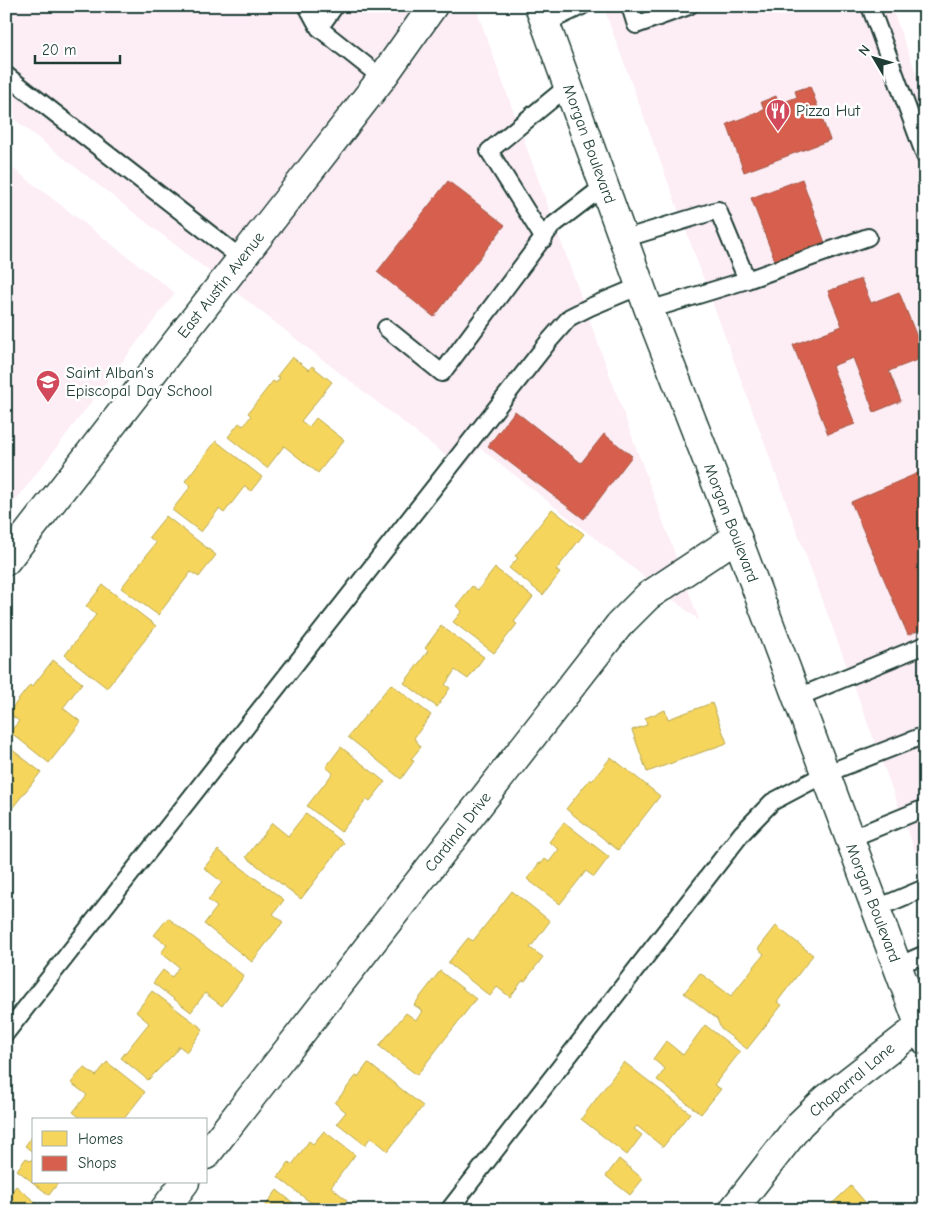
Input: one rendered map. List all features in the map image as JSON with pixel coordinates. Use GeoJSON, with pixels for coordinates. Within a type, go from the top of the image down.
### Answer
{"type":"FeatureCollection","features":[{"type":"Feature","properties":{"kind":"street","name":"East Austin Avenue"},"geometry":{"type":"LineString","coordinates":[[6,561],[382,78],[434,6]]}},
{"type":"Feature","properties":{"kind":"street","name":"Morgan Boulevard"},"geometry":{"type":"LineString","coordinates":[[542,15],[644,298],[737,537],[824,774],[923,1030]]}},
{"type":"Feature","properties":{"kind":"street","name":"Cardinal Drive"},"geometry":{"type":"LineString","coordinates":[[208,1152],[618,625],[648,596],[737,537]]}},
{"type":"Feature","properties":{"kind":"street","name":"Chaparral Lane"},"geometry":{"type":"LineString","coordinates":[[733,1210],[800,1124],[826,1099],[923,1030]]}},
{"type":"Feature","properties":{"kind":"street"},"geometry":{"type":"LineString","coordinates":[[164,1210],[184,1184]]}},
{"type":"Feature","properties":{"kind":"lane"},"geometry":{"type":"LineString","coordinates":[[307,6],[319,28],[382,78]]}},
{"type":"Feature","properties":{"kind":"lane"},"geometry":{"type":"LineString","coordinates":[[319,28],[335,6]]}},
{"type":"Feature","properties":{"kind":"lane"},"geometry":{"type":"LineString","coordinates":[[542,15],[582,6]]}},
{"type":"Feature","properties":{"kind":"lane"},"geometry":{"type":"LineString","coordinates":[[630,6],[636,25],[689,6]]}},
{"type":"Feature","properties":{"kind":"lane"},"geometry":{"type":"LineString","coordinates":[[870,6],[925,156]]}},
{"type":"Feature","properties":{"kind":"lane"},"geometry":{"type":"LineString","coordinates":[[6,75],[242,258]]}},
{"type":"Feature","properties":{"kind":"lane"},"geometry":{"type":"LineString","coordinates":[[544,239],[489,151],[568,86]]}},
{"type":"Feature","properties":{"kind":"lane"},"geometry":{"type":"LineString","coordinates":[[386,328],[442,373],[552,226],[604,186]]}},
{"type":"Feature","properties":{"kind":"lane"},"geometry":{"type":"LineString","coordinates":[[623,239],[718,210],[746,280]]}},
{"type":"Feature","properties":{"kind":"lane"},"geometry":{"type":"LineString","coordinates":[[6,1032],[548,341],[570,317],[590,307],[746,280],[868,237]]}},
{"type":"Feature","properties":{"kind":"lane"},"geometry":{"type":"LineString","coordinates":[[796,698],[925,645]]}},
{"type":"Feature","properties":{"kind":"lane"},"geometry":{"type":"LineString","coordinates":[[449,1210],[742,833],[772,802],[824,774],[925,736]]}},
{"type":"Feature","properties":{"kind":"lane"},"geometry":{"type":"LineString","coordinates":[[849,839],[925,808]]}},
{"type":"Feature","properties":{"kind":"lane"},"geometry":{"type":"LineString","coordinates":[[875,909],[925,888]]}},
{"type":"Feature","properties":{"kind":"lane"},"geometry":{"type":"LineString","coordinates":[[897,966],[925,954]]}},
{"type":"Feature","properties":{"kind":"shaded area"},"geometry":{"type":"Polygon","coordinates":[[[6,6],[475,6],[699,620],[480,448],[463,469],[6,113],[6,6]]]}},
{"type":"Feature","properties":{"kind":"shaded area"},"geometry":{"type":"Polygon","coordinates":[[[603,6],[891,6],[925,97],[925,878],[603,6]]]}},
{"type":"Feature","properties":{"kind":"shaded area","name":"Saint Alban's Episcopal Day School"},"geometry":{"type":"Polygon","coordinates":[[[6,163],[175,293],[6,513],[6,163]]]}},
{"type":"Feature","properties":{"kind":"building: Homes"},"geometry":{"type":"Polygon","coordinates":[[[292,357],[309,370],[312,366],[332,382],[301,421],[309,427],[316,418],[344,440],[318,473],[284,446],[267,468],[228,437],[239,423],[243,426],[251,416],[248,413],[273,381],[276,383],[280,378],[277,376],[292,357]]]}},
{"type":"Feature","properties":{"kind":"building: Homes"},"geometry":{"type":"Polygon","coordinates":[[[216,441],[262,477],[251,491],[245,486],[224,513],[219,509],[201,532],[172,510],[191,486],[185,481],[216,441]]]}},
{"type":"Feature","properties":{"kind":"building: Homes"},"geometry":{"type":"Polygon","coordinates":[[[552,509],[584,534],[556,570],[560,573],[543,595],[509,568],[518,558],[515,556],[552,509]]]}},
{"type":"Feature","properties":{"kind":"building: Homes"},"geometry":{"type":"Polygon","coordinates":[[[166,516],[216,555],[199,577],[191,572],[158,615],[121,588],[156,543],[149,537],[166,516]]]}},
{"type":"Feature","properties":{"kind":"building: Homes"},"geometry":{"type":"Polygon","coordinates":[[[495,568],[533,597],[514,622],[517,624],[494,653],[453,622],[462,611],[456,606],[472,586],[478,590],[495,568]]]}},
{"type":"Feature","properties":{"kind":"building: Homes"},"geometry":{"type":"Polygon","coordinates":[[[103,585],[156,626],[107,688],[65,655],[96,615],[86,606],[103,585]]]}},
{"type":"Feature","properties":{"kind":"building: Homes"},"geometry":{"type":"Polygon","coordinates":[[[441,626],[484,657],[468,679],[455,670],[445,685],[450,688],[437,707],[404,683],[428,651],[425,648],[441,626]]]}},
{"type":"Feature","properties":{"kind":"building: Homes"},"geometry":{"type":"Polygon","coordinates":[[[53,660],[82,683],[63,708],[81,722],[49,763],[10,732],[19,721],[8,713],[53,660]]]}},
{"type":"Feature","properties":{"kind":"building: Homes"},"geometry":{"type":"Polygon","coordinates":[[[391,684],[431,715],[414,738],[421,747],[411,759],[414,761],[401,779],[348,737],[391,684]]]}},
{"type":"Feature","properties":{"kind":"building: Homes"},"geometry":{"type":"Polygon","coordinates":[[[712,703],[727,743],[647,772],[632,730],[647,725],[645,718],[665,710],[668,719],[712,703]]]}},
{"type":"Feature","properties":{"kind":"building: Homes"},"geometry":{"type":"Polygon","coordinates":[[[6,745],[41,772],[6,816],[6,745]]]}},
{"type":"Feature","properties":{"kind":"building: Homes"},"geometry":{"type":"Polygon","coordinates":[[[341,747],[385,782],[370,801],[367,799],[341,832],[307,806],[333,773],[326,767],[341,747]]]}},
{"type":"Feature","properties":{"kind":"building: Homes"},"geometry":{"type":"Polygon","coordinates":[[[611,757],[660,796],[618,850],[566,809],[611,757]]]}},
{"type":"Feature","properties":{"kind":"building: Homes"},"geometry":{"type":"Polygon","coordinates":[[[306,813],[344,843],[301,899],[246,857],[272,823],[288,836],[306,813]]]}},
{"type":"Feature","properties":{"kind":"building: Homes"},"geometry":{"type":"Polygon","coordinates":[[[564,822],[609,857],[594,877],[586,871],[560,904],[527,879],[540,862],[541,864],[545,859],[549,862],[559,849],[549,842],[564,822]]]}},
{"type":"Feature","properties":{"kind":"building: Homes"},"geometry":{"type":"Polygon","coordinates":[[[218,850],[284,900],[273,914],[283,922],[252,962],[204,924],[217,907],[208,900],[222,882],[204,868],[218,850]]]}},
{"type":"Feature","properties":{"kind":"building: Homes"},"geometry":{"type":"Polygon","coordinates":[[[512,891],[550,921],[530,948],[543,957],[510,997],[497,987],[490,996],[448,963],[468,938],[473,941],[512,891]]]}},
{"type":"Feature","properties":{"kind":"building: Homes"},"geometry":{"type":"Polygon","coordinates":[[[168,918],[244,976],[222,1006],[205,993],[191,1012],[153,983],[163,970],[172,977],[179,967],[161,953],[167,945],[154,935],[168,918]]]}},
{"type":"Feature","properties":{"kind":"building: Homes"},"geometry":{"type":"Polygon","coordinates":[[[776,926],[813,955],[777,1002],[782,1005],[747,1049],[721,1029],[717,1019],[684,993],[700,973],[731,996],[764,954],[758,949],[776,926]]]}},
{"type":"Feature","properties":{"kind":"building: Homes"},"geometry":{"type":"Polygon","coordinates":[[[440,971],[476,999],[417,1075],[379,1046],[406,1013],[416,1020],[423,1011],[414,1005],[440,971]]]}},
{"type":"Feature","properties":{"kind":"building: Homes"},"geometry":{"type":"Polygon","coordinates":[[[152,991],[203,1029],[187,1052],[179,1046],[175,1053],[148,1080],[121,1058],[149,1023],[136,1012],[152,991]]]}},
{"type":"Feature","properties":{"kind":"building: Homes"},"geometry":{"type":"Polygon","coordinates":[[[705,1025],[740,1052],[714,1085],[721,1089],[701,1114],[657,1080],[665,1069],[653,1059],[666,1041],[683,1055],[705,1025]]]}},
{"type":"Feature","properties":{"kind":"building: Homes"},"geometry":{"type":"Polygon","coordinates":[[[107,1062],[145,1092],[125,1118],[80,1118],[73,1112],[87,1095],[71,1083],[84,1067],[96,1076],[107,1062]]]}},
{"type":"Feature","properties":{"kind":"building: Homes"},"geometry":{"type":"Polygon","coordinates":[[[624,1062],[690,1113],[663,1147],[637,1126],[634,1129],[642,1135],[627,1155],[581,1119],[624,1062]]]}},
{"type":"Feature","properties":{"kind":"building: Homes"},"geometry":{"type":"Polygon","coordinates":[[[368,1063],[423,1106],[388,1151],[371,1137],[365,1145],[337,1123],[346,1112],[335,1103],[368,1063]]]}},
{"type":"Feature","properties":{"kind":"building: Homes"},"geometry":{"type":"Polygon","coordinates":[[[324,1131],[355,1155],[331,1187],[347,1200],[340,1210],[320,1210],[278,1177],[289,1162],[292,1165],[309,1141],[313,1144],[324,1131]]]}},
{"type":"Feature","properties":{"kind":"building: Homes"},"geometry":{"type":"Polygon","coordinates":[[[32,1137],[32,1151],[25,1146],[32,1137]]]}},
{"type":"Feature","properties":{"kind":"building: Homes"},"geometry":{"type":"Polygon","coordinates":[[[26,1158],[30,1161],[32,1159],[32,1182],[17,1170],[26,1158]]]}},
{"type":"Feature","properties":{"kind":"building: Homes"},"geometry":{"type":"Polygon","coordinates":[[[619,1159],[643,1179],[630,1195],[606,1176],[619,1159]]]}},
{"type":"Feature","properties":{"kind":"building: Homes"},"geometry":{"type":"Polygon","coordinates":[[[35,1184],[57,1184],[49,1195],[35,1184]]]}},
{"type":"Feature","properties":{"kind":"building: Homes"},"geometry":{"type":"Polygon","coordinates":[[[16,1186],[41,1207],[39,1210],[6,1210],[6,1199],[16,1186]]]}},
{"type":"Feature","properties":{"kind":"building: Homes"},"geometry":{"type":"Polygon","coordinates":[[[851,1186],[872,1210],[825,1210],[851,1186]]]}},
{"type":"Feature","properties":{"kind":"building: Homes"},"geometry":{"type":"Polygon","coordinates":[[[277,1190],[302,1210],[262,1210],[277,1190]]]}},
{"type":"Feature","properties":{"kind":"building: Shops"},"geometry":{"type":"Polygon","coordinates":[[[643,6],[664,6],[646,13],[643,6]]]}},
{"type":"Feature","properties":{"kind":"building: Shops","name":"Pizza Hut"},"geometry":{"type":"Polygon","coordinates":[[[810,86],[830,140],[744,172],[727,124],[764,110],[761,102],[776,96],[779,104],[797,97],[795,91],[810,86]]]}},
{"type":"Feature","properties":{"kind":"building: Shops"},"geometry":{"type":"Polygon","coordinates":[[[802,179],[825,243],[775,261],[751,198],[802,179]]]}},
{"type":"Feature","properties":{"kind":"building: Shops"},"geometry":{"type":"Polygon","coordinates":[[[448,181],[505,225],[434,317],[377,272],[448,181]]]}},
{"type":"Feature","properties":{"kind":"building: Shops"},"geometry":{"type":"Polygon","coordinates":[[[861,279],[871,303],[899,292],[925,357],[889,371],[901,401],[874,412],[853,358],[832,366],[855,424],[828,434],[793,345],[842,326],[828,291],[861,279]]]}},
{"type":"Feature","properties":{"kind":"building: Shops"},"geometry":{"type":"Polygon","coordinates":[[[925,297],[925,312],[919,299],[925,297]]]}},
{"type":"Feature","properties":{"kind":"building: Shops"},"geometry":{"type":"Polygon","coordinates":[[[515,411],[581,463],[604,434],[632,456],[584,519],[488,446],[515,411]]]}},
{"type":"Feature","properties":{"kind":"building: Shops"},"geometry":{"type":"Polygon","coordinates":[[[925,470],[925,628],[908,635],[851,502],[925,470]]]}},
{"type":"Feature","properties":{"kind":"place","name":"Pizza Hut"},"geometry":{"type":"Point","coordinates":[778,132]}},
{"type":"Feature","properties":{"kind":"place","name":"Saint Alban's Episcopal Day School"},"geometry":{"type":"Point","coordinates":[48,403]}}]}
